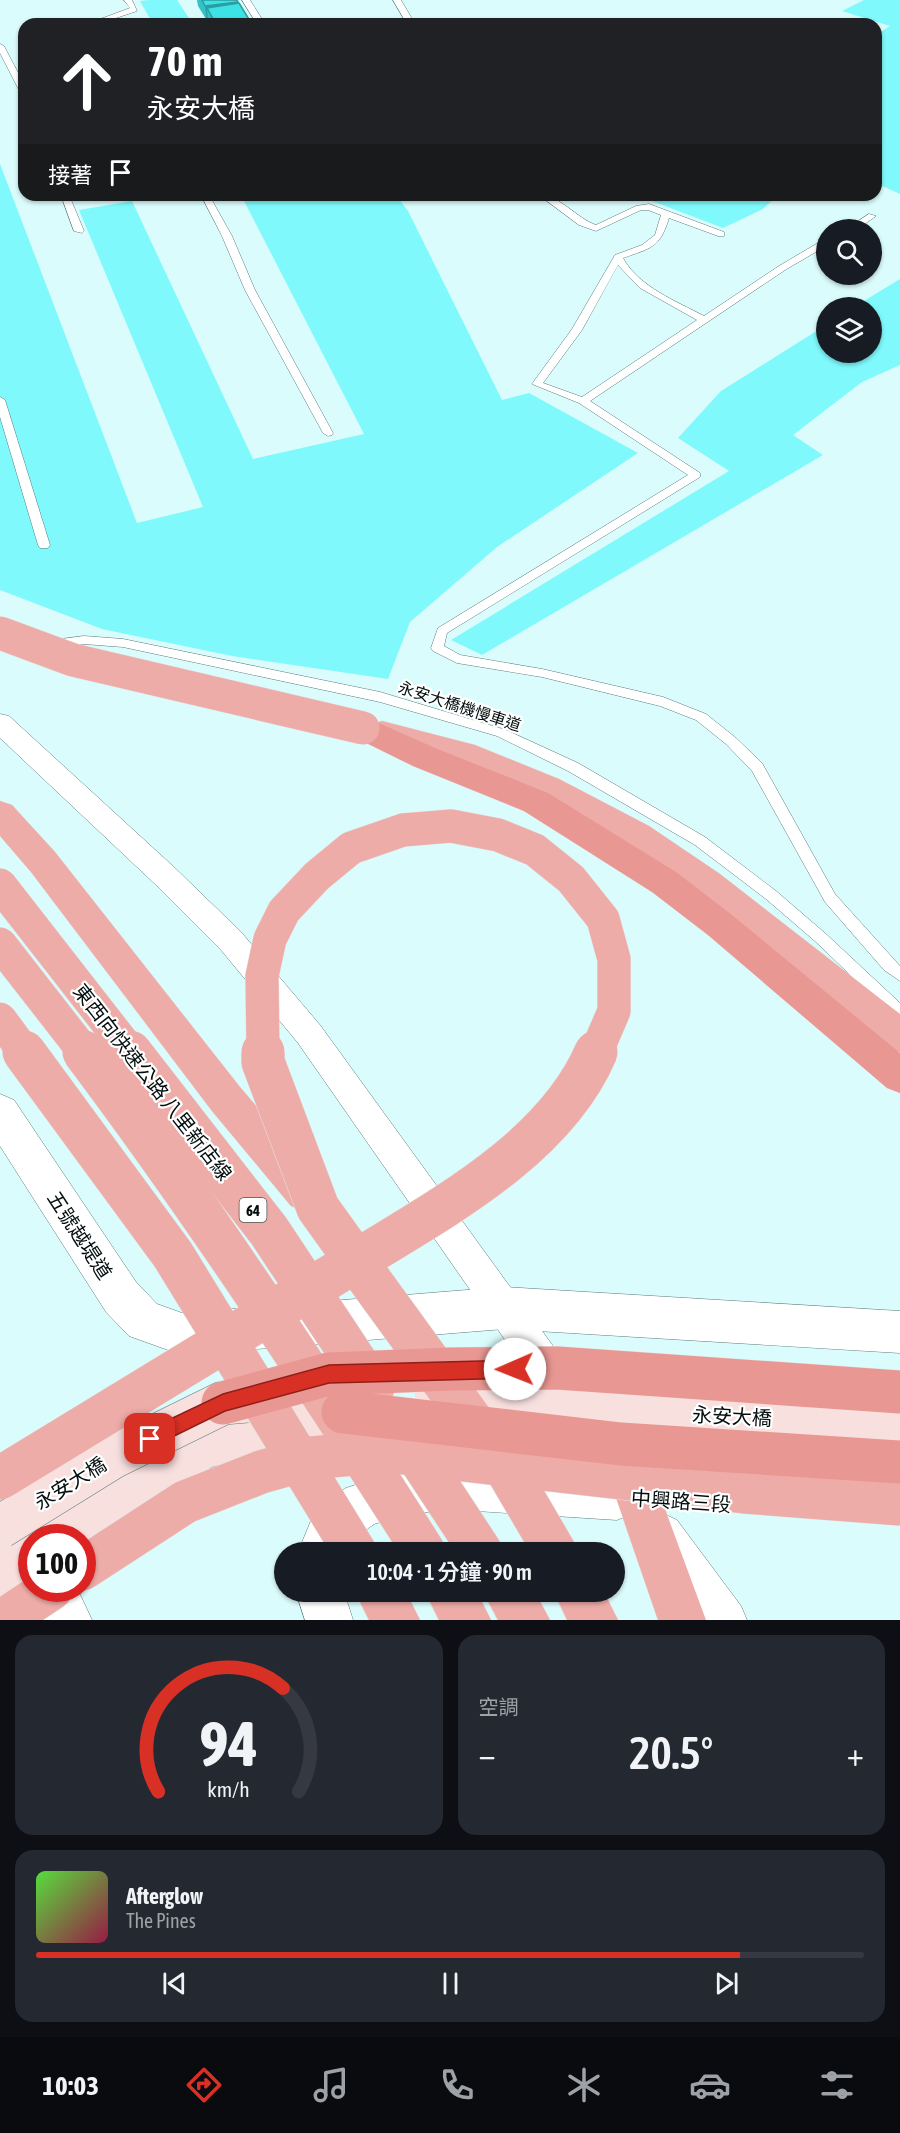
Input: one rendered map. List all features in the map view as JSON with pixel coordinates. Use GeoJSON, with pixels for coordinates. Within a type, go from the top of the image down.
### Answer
{"type":"FeatureCollection","features":[{"type":"Feature","properties":{"kind":"highway"},"geometry":{"type":"LineString","coordinates":[[5,642],[464,753],[547,788],[637,835],[708,884],[900,1036]]}},
{"type":"Feature","properties":{"kind":"highway"},"geometry":{"type":"LineString","coordinates":[[363,728],[424,757],[536,802],[664,882],[720,925],[900,1076]]}},
{"type":"Feature","properties":{"kind":"highway"},"geometry":{"type":"LineString","coordinates":[[0,814],[43,862],[226,1100],[318,1208],[504,1465],[549,1542]]}},
{"type":"Feature","properties":{"kind":"highway"},"geometry":{"type":"LineString","coordinates":[[0,1478],[472,1190],[546,1126],[588,1071],[614,1011],[614,959],[603,919],[572,879],[535,850],[498,835],[451,826],[403,830],[351,848],[316,876],[284,911],[270,939],[262,976],[264,1062],[318,1208]]}},
{"type":"Feature","properties":{"kind":"highway","name":"東西向快速公路 八里新店線"},"geometry":{"type":"LineString","coordinates":[[0,885],[269,1231],[474,1542]]}},
{"type":"Feature","properties":{"kind":"highway","name":"東西向快速公路 八里新店線"},"geometry":{"type":"LineString","coordinates":[[0,944],[73,1034],[218,1238],[418,1542]]}},
{"type":"Feature","properties":{"kind":"highway"},"geometry":{"type":"LineString","coordinates":[[0,1019],[173,1255],[349,1542]]}},
{"type":"Feature","properties":{"kind":"highway"},"geometry":{"type":"LineString","coordinates":[[223,1403],[329,1374],[451,1369],[557,1368],[900,1392]]}},
{"type":"Feature","properties":{"kind":"highway"},"geometry":{"type":"LineString","coordinates":[[343,1412],[621,1444],[900,1462]]}},
{"type":"Feature","properties":{"kind":"highway"},"geometry":{"type":"LineString","coordinates":[[96,1560],[185,1502],[261,1472],[311,1458],[385,1451],[744,1492],[900,1504]]}},
{"type":"Feature","properties":{"kind":"highway"},"geometry":{"type":"LineString","coordinates":[[639,1498],[682,1620]]}},
{"type":"Feature","properties":{"kind":"highway"},"geometry":{"type":"LineString","coordinates":[[4,1620],[31,1602]]}},
{"type":"Feature","properties":{"kind":"highway"},"geometry":{"type":"LineString","coordinates":[[385,1602],[396,1620]]}},
{"type":"Feature","properties":{"kind":"highway"},"geometry":{"type":"LineString","coordinates":[[455,1602],[466,1620]]}},
{"type":"Feature","properties":{"kind":"highway"},"geometry":{"type":"LineString","coordinates":[[514,1602],[526,1620]]}},
{"type":"Feature","properties":{"kind":"highway"},"geometry":{"type":"LineString","coordinates":[[584,1602],[594,1620]]}},
{"type":"Feature","properties":{"kind":"main road","name":"永安大橋"},"geometry":{"type":"LineString","coordinates":[[0,1527],[113,1457],[223,1403],[391,1388],[564,1402],[600,1409],[900,1424]]}},
{"type":"Feature","properties":{"kind":"main road","name":"永安大橋"},"geometry":{"type":"LineString","coordinates":[[79,1524],[203,1447],[343,1412],[564,1402]]}},
{"type":"Feature","properties":{"kind":"main road"},"geometry":{"type":"LineString","coordinates":[[0,1575],[18,1563]]}},
{"type":"Feature","properties":{"kind":"street"},"geometry":{"type":"LineString","coordinates":[[0,723],[165,876],[231,941],[309,1034],[727,1620]]}},
{"type":"Feature","properties":{"kind":"street","name":"五號越堤道"},"geometry":{"type":"LineString","coordinates":[[0,1112],[121,1297],[144,1321],[182,1334],[504,1308]]}},
{"type":"Feature","properties":{"kind":"street"},"geometry":{"type":"LineString","coordinates":[[504,1308],[900,1332]]}},
{"type":"Feature","properties":{"kind":"street","name":"中興路三段"},"geometry":{"type":"LineString","coordinates":[[325,1542],[331,1527],[362,1504],[411,1490],[461,1487],[900,1517]]}},
{"type":"Feature","properties":{"kind":"street"},"geometry":{"type":"LineString","coordinates":[[0,1496],[18,1528]]}},
{"type":"Feature","properties":{"kind":"street"},"geometry":{"type":"LineString","coordinates":[[59,1602],[68,1620]]}},
{"type":"Feature","properties":{"kind":"street"},"geometry":{"type":"LineString","coordinates":[[323,1602],[329,1620]]}},
{"type":"Feature","properties":{"kind":"lane"},"geometry":{"type":"LineString","coordinates":[[113,18],[134,9],[128,0]]}},
{"type":"Feature","properties":{"kind":"lane"},"geometry":{"type":"LineString","coordinates":[[246,0],[257,18]]}},
{"type":"Feature","properties":{"kind":"lane"},"geometry":{"type":"LineString","coordinates":[[397,0],[408,18]]}},
{"type":"Feature","properties":{"kind":"lane"},"geometry":{"type":"LineString","coordinates":[[0,46],[18,80]]}},
{"type":"Feature","properties":{"kind":"lane"},"geometry":{"type":"LineString","coordinates":[[67,201],[79,231]]}},
{"type":"Feature","properties":{"kind":"lane"},"geometry":{"type":"LineString","coordinates":[[208,201],[227,236],[250,290],[328,433]]}},
{"type":"Feature","properties":{"kind":"lane"},"geometry":{"type":"LineString","coordinates":[[551,201],[582,223],[596,228],[639,208],[649,207],[721,234]]}},
{"type":"Feature","properties":{"kind":"lane"},"geometry":{"type":"LineString","coordinates":[[666,213],[659,236],[645,247],[618,258],[577,330],[537,384],[583,401],[696,475],[442,631],[437,648],[457,659],[542,673],[663,702],[701,717],[731,741],[757,767],[830,898],[888,966],[900,975]]}},
{"type":"Feature","properties":{"kind":"lane"},"geometry":{"type":"LineString","coordinates":[[867,219],[872,216]]}},
{"type":"Feature","properties":{"kind":"lane"},"geometry":{"type":"LineString","coordinates":[[583,401],[782,268],[816,248]]}},
{"type":"Feature","properties":{"kind":"lane"},"geometry":{"type":"LineString","coordinates":[[618,258],[621,266],[631,278],[704,320]]}},
{"type":"Feature","properties":{"kind":"lane"},"geometry":{"type":"LineString","coordinates":[[0,400],[45,545]]}},
{"type":"Feature","properties":{"kind":"lane","name":"永安大橋機慢車道"},"geometry":{"type":"LineString","coordinates":[[5,642],[84,640],[123,643],[380,697],[501,733],[573,767],[700,841],[771,895],[821,938],[900,1013]]}},
{"type":"Feature","properties":{"kind":"shaded area"},"geometry":{"type":"Polygon","coordinates":[[[177,0],[189,18],[150,18],[140,1],[177,0]]]}},
{"type":"Feature","properties":{"kind":"shaded area"},"geometry":{"type":"Polygon","coordinates":[[[864,0],[900,0],[900,194],[882,186],[882,31],[890,26],[882,24],[882,18],[864,18],[842,11],[864,0]]]}},
{"type":"Feature","properties":{"kind":"shaded area"},"geometry":{"type":"Polygon","coordinates":[[[0,164],[137,523],[203,507],[79,210],[132,201],[253,459],[364,434],[244,201],[400,201],[408,211],[502,400],[529,393],[638,453],[497,547],[410,622],[388,679],[232,656],[102,629],[0,590],[0,164]]]}},
{"type":"Feature","properties":{"kind":"shaded area"},"geometry":{"type":"Polygon","coordinates":[[[652,201],[772,201],[763,209],[723,228],[652,201]]]}},
{"type":"Feature","properties":{"kind":"shaded area"},"geometry":{"type":"Polygon","coordinates":[[[900,279],[900,365],[862,382],[793,435],[823,455],[482,655],[451,640],[729,471],[678,438],[721,391],[816,331],[816,363],[882,363],[882,297],[870,297],[900,279]]]}},
{"type":"Feature","properties":{"kind":"building"},"geometry":{"type":"Polygon","coordinates":[[[202,0],[237,0],[238,2],[205,6],[202,0]]]}},
{"type":"Feature","properties":{"kind":"building"},"geometry":{"type":"Polygon","coordinates":[[[239,3],[248,18],[213,18],[207,8],[239,3]]]}},
{"type":"Feature","properties":{"kind":"route"},"geometry":{"type":"LineString","coordinates":[[150,1439],[223,1403],[329,1374],[515,1369]]}}]}
